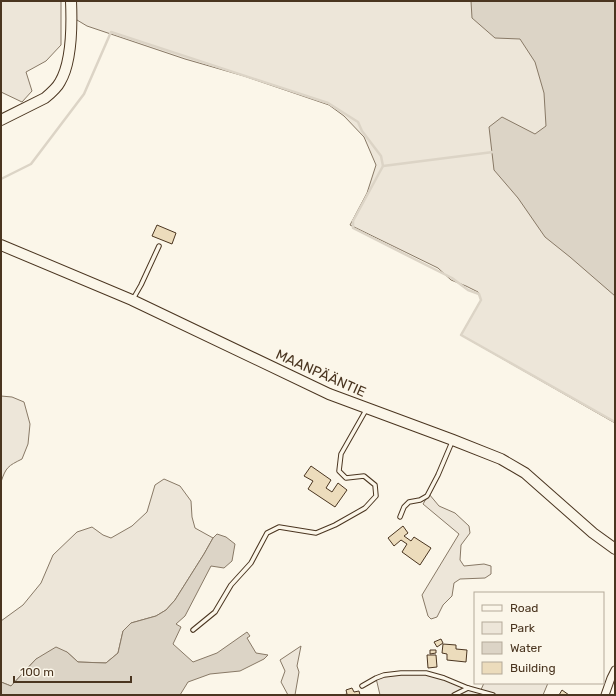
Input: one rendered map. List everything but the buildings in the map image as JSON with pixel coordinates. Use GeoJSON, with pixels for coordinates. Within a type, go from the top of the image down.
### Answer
{"type":"FeatureCollection","features":[{"type":"Feature","properties":{"kind":"street"},"geometry":{"type":"LineString","coordinates":[[1,120],[45,98],[51,94],[61,81],[67,63],[70,41],[72,17],[71,1]]}},
{"type":"Feature","properties":{"kind":"street","name":"MAANPÄÄNTIE"},"geometry":{"type":"LineString","coordinates":[[1,246],[132,300],[329,394],[501,459],[525,473],[594,533],[615,549]]}},
{"type":"Feature","properties":{"kind":"street"},"geometry":{"type":"LineString","coordinates":[[604,695],[615,670]]}},
{"type":"Feature","properties":{"kind":"lane"},"geometry":{"type":"LineString","coordinates":[[132,300],[141,285],[159,246]]}},
{"type":"Feature","properties":{"kind":"lane"},"geometry":{"type":"LineString","coordinates":[[193,630],[215,612],[231,586],[251,564],[267,533],[279,527],[316,533],[335,525],[365,508],[376,496],[375,485],[364,476],[346,478],[339,471],[340,454],[366,408]]}},
{"type":"Feature","properties":{"kind":"lane"},"geometry":{"type":"LineString","coordinates":[[400,517],[404,507],[409,502],[420,500],[427,496],[453,440]]}},
{"type":"Feature","properties":{"kind":"lane"},"geometry":{"type":"LineString","coordinates":[[362,686],[384,675],[426,673],[493,695]]}},
{"type":"Feature","properties":{"kind":"lane"},"geometry":{"type":"LineString","coordinates":[[454,695],[468,688]]}},
{"type":"Feature","properties":{"kind":"green space"},"geometry":{"type":"Polygon","coordinates":[[[1,1],[61,1],[61,45],[46,61],[26,72],[32,91],[22,102],[1,92],[1,1]]]}},
{"type":"Feature","properties":{"kind":"green space"},"geometry":{"type":"Polygon","coordinates":[[[71,1],[485,1],[516,17],[615,173],[615,423],[461,335],[481,300],[478,292],[451,280],[438,268],[350,225],[367,193],[376,165],[364,137],[344,116],[329,105],[87,26],[72,17],[71,1]]]}},
{"type":"Feature","properties":{"kind":"green space"},"geometry":{"type":"Polygon","coordinates":[[[1,396],[12,397],[24,402],[30,424],[28,444],[22,459],[8,468],[4,473],[1,482],[1,396]]]}},
{"type":"Feature","properties":{"kind":"green space"},"geometry":{"type":"Polygon","coordinates":[[[164,479],[180,486],[191,501],[192,517],[195,528],[213,538],[175,600],[166,610],[156,616],[131,623],[123,631],[118,653],[106,663],[78,662],[67,652],[36,659],[11,686],[1,682],[1,621],[23,605],[41,583],[53,555],[77,532],[92,527],[103,535],[111,538],[132,526],[147,512],[155,485],[164,479]]]}},
{"type":"Feature","properties":{"kind":"green space"},"geometry":{"type":"Polygon","coordinates":[[[429,494],[439,506],[455,513],[469,526],[470,533],[461,545],[460,560],[464,566],[484,564],[491,566],[491,574],[485,578],[460,579],[454,583],[452,596],[443,605],[437,617],[431,619],[428,616],[422,595],[459,534],[423,504],[429,494]]]}},
{"type":"Feature","properties":{"kind":"green space"},"geometry":{"type":"Polygon","coordinates":[[[301,646],[297,666],[299,672],[295,695],[288,695],[281,682],[285,671],[280,660],[301,646]]]}},
{"type":"Feature","properties":{"kind":"green space"},"geometry":{"type":"Polygon","coordinates":[[[426,673],[480,692],[484,684],[548,684],[543,695],[380,695],[376,678],[384,675],[426,673]]]}},
{"type":"Feature","properties":{"kind":"water"},"geometry":{"type":"Polygon","coordinates":[[[471,1],[615,1],[615,296],[545,237],[518,198],[494,170],[489,127],[502,117],[535,134],[546,126],[544,93],[535,62],[520,39],[495,38],[472,18],[471,1]]]}},
{"type":"Feature","properties":{"kind":"water"},"geometry":{"type":"Polygon","coordinates":[[[217,534],[226,537],[235,544],[232,561],[224,568],[211,566],[185,616],[176,624],[181,627],[173,644],[193,662],[217,653],[247,632],[250,636],[247,638],[256,653],[268,655],[264,659],[240,671],[210,674],[188,682],[180,695],[1,695],[1,682],[11,686],[36,659],[56,647],[67,652],[78,662],[106,663],[118,653],[123,631],[131,623],[156,616],[166,610],[175,600],[213,538],[217,534]]]}},
{"type":"Feature","properties":{"kind":"waterway"},"geometry":{"type":"LineString","coordinates":[[1,179],[31,164],[84,94],[111,32],[328,103],[358,122],[362,131],[381,156],[383,166],[353,221],[353,228],[452,278],[468,290],[479,294],[481,300],[461,335],[615,422]]}},
{"type":"Feature","properties":{"kind":"waterway"},"geometry":{"type":"LineString","coordinates":[[383,166],[493,152]]}}]}
